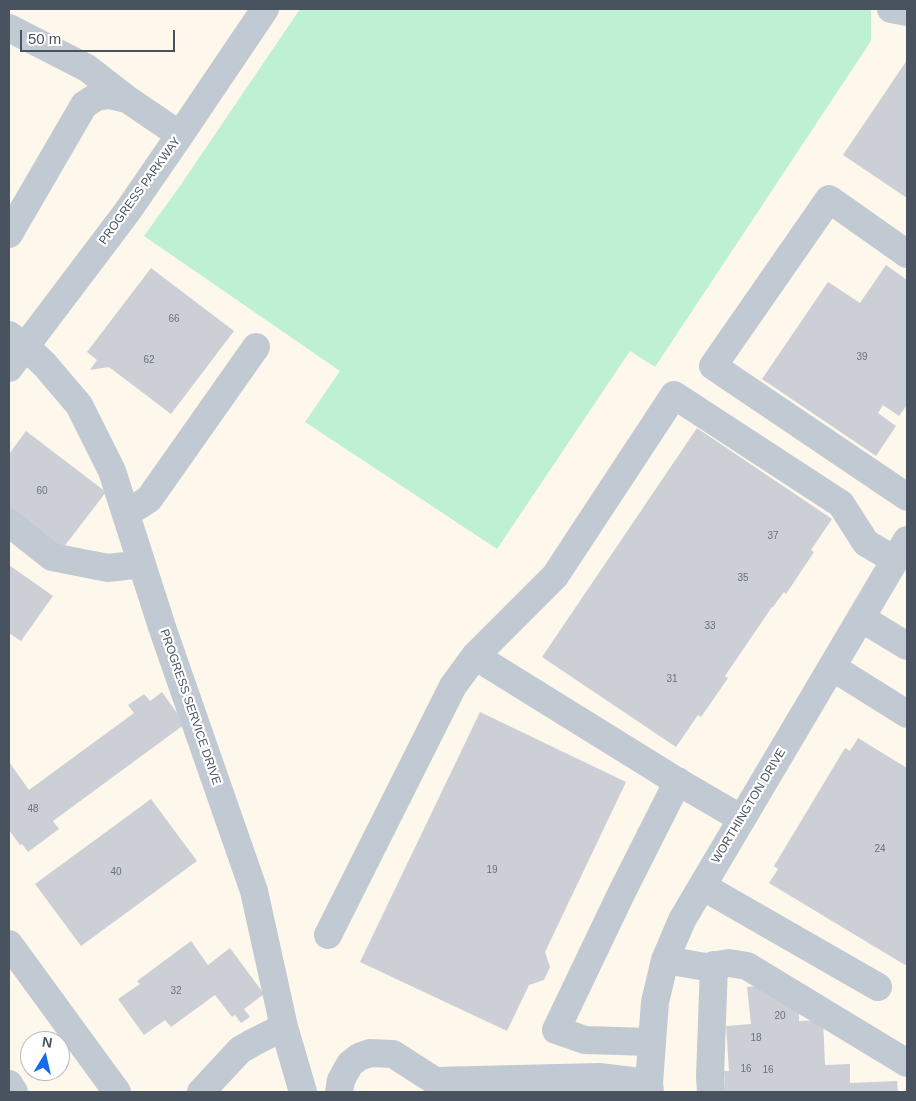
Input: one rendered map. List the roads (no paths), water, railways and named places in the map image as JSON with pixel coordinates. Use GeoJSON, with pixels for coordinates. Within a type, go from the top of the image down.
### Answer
{"type":"FeatureCollection","features":[{"type":"Feature","properties":{"kind":"street","name":"PROGRESS PARKWAY"},"geometry":{"type":"LineString","coordinates":[[9,368],[17,340],[127,212],[265,9]]}},
{"type":"Feature","properties":{"kind":"street"},"geometry":{"type":"LineString","coordinates":[[891,9],[907,12]]}},
{"type":"Feature","properties":{"kind":"street"},"geometry":{"type":"LineString","coordinates":[[9,28],[87,68],[127,100],[180,135]]}},
{"type":"Feature","properties":{"kind":"street"},"geometry":{"type":"LineString","coordinates":[[9,234],[84,105],[96,97],[110,95],[127,100]]}},
{"type":"Feature","properties":{"kind":"street"},"geometry":{"type":"LineString","coordinates":[[907,254],[829,199],[713,366],[907,497]]}},
{"type":"Feature","properties":{"kind":"street","name":"PROGRESS SERVICE DRIVE"},"geometry":{"type":"LineString","coordinates":[[17,340],[45,364],[79,404],[112,471],[163,630],[254,891],[284,1027],[303,1092]]}},
{"type":"Feature","properties":{"kind":"street"},"geometry":{"type":"LineString","coordinates":[[126,514],[149,499],[256,347]]}},
{"type":"Feature","properties":{"kind":"street"},"geometry":{"type":"LineString","coordinates":[[328,935],[453,686],[476,656],[555,576],[674,395],[841,504],[866,543],[901,550]]}},
{"type":"Feature","properties":{"kind":"street"},"geometry":{"type":"LineString","coordinates":[[9,523],[52,557],[108,568],[142,564]]}},
{"type":"Feature","properties":{"kind":"street","name":"WORTHINGTON DRIVE"},"geometry":{"type":"LineString","coordinates":[[649,1088],[655,1002],[665,960],[682,920],[901,550]]}},
{"type":"Feature","properties":{"kind":"street"},"geometry":{"type":"LineString","coordinates":[[861,618],[907,646]]}},
{"type":"Feature","properties":{"kind":"street"},"geometry":{"type":"LineString","coordinates":[[476,656],[742,819]]}},
{"type":"Feature","properties":{"kind":"street"},"geometry":{"type":"LineString","coordinates":[[832,667],[907,714]]}},
{"type":"Feature","properties":{"kind":"street"},"geometry":{"type":"LineString","coordinates":[[651,1042],[585,1040],[556,1030],[678,781]]}},
{"type":"Feature","properties":{"kind":"street"},"geometry":{"type":"LineString","coordinates":[[702,886],[878,987]]}},
{"type":"Feature","properties":{"kind":"street"},"geometry":{"type":"LineString","coordinates":[[9,944],[117,1092]]}},
{"type":"Feature","properties":{"kind":"street"},"geometry":{"type":"LineString","coordinates":[[665,960],[706,967],[729,963],[747,966],[907,1063]]}},
{"type":"Feature","properties":{"kind":"street"},"geometry":{"type":"LineString","coordinates":[[711,1092],[714,965]]}},
{"type":"Feature","properties":{"kind":"street"},"geometry":{"type":"LineString","coordinates":[[201,1092],[240,1050],[284,1027]]}},
{"type":"Feature","properties":{"kind":"street"},"geometry":{"type":"LineString","coordinates":[[339,1092],[341,1080],[350,1064],[359,1057],[370,1053],[393,1054],[430,1087],[599,1077],[649,1088]]}},
{"type":"Feature","properties":{"kind":"street"},"geometry":{"type":"LineString","coordinates":[[9,1084],[14,1092]]}}]}
